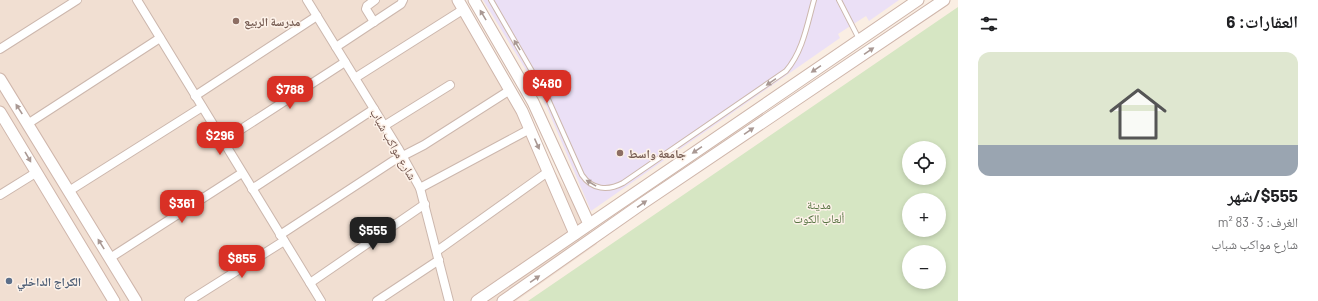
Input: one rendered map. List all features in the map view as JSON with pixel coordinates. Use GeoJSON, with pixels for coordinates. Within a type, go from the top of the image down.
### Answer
{"type":"FeatureCollection","features":[{"type":"Feature","properties":{"kind":"street"},"geometry":{"type":"LineString","coordinates":[[0,49],[77,0]]}},
{"type":"Feature","properties":{"kind":"street"},"geometry":{"type":"LineString","coordinates":[[137,0],[321,301]]}},
{"type":"Feature","properties":{"kind":"street","name":"شارع مواكب شباب"},"geometry":{"type":"LineString","coordinates":[[307,0],[403,157],[420,188],[449,301]]}},
{"type":"Feature","properties":{"kind":"street"},"geometry":{"type":"LineString","coordinates":[[374,22],[366,9],[369,4],[375,0]]}},
{"type":"Feature","properties":{"kind":"street"},"geometry":{"type":"LineString","coordinates":[[336,47],[401,4],[403,0]]}},
{"type":"Feature","properties":{"kind":"street"},"geometry":{"type":"LineString","coordinates":[[474,0],[533,102],[589,224]]}},
{"type":"Feature","properties":{"kind":"street"},"geometry":{"type":"LineString","coordinates":[[477,301],[918,0]]}},
{"type":"Feature","properties":{"kind":"street"},"geometry":{"type":"LineString","coordinates":[[503,301],[643,203],[944,0]]}},
{"type":"Feature","properties":{"kind":"street"},"geometry":{"type":"LineString","coordinates":[[355,78],[461,5],[510,90],[530,129],[575,234]]}},
{"type":"Feature","properties":{"kind":"street"},"geometry":{"type":"LineString","coordinates":[[195,96],[317,16]]}},
{"type":"Feature","properties":{"kind":"street"},"geometry":{"type":"LineString","coordinates":[[885,22],[894,34]]}},
{"type":"Feature","properties":{"kind":"street"},"geometry":{"type":"LineString","coordinates":[[29,123],[160,38]]}},
{"type":"Feature","properties":{"kind":"street"},"geometry":{"type":"LineString","coordinates":[[837,54],[846,67]]}},
{"type":"Feature","properties":{"kind":"street"},"geometry":{"type":"LineString","coordinates":[[223,141],[345,62]]}},
{"type":"Feature","properties":{"kind":"street"},"geometry":{"type":"LineString","coordinates":[[0,79],[29,123],[136,301]]}},
{"type":"Feature","properties":{"kind":"street"},"geometry":{"type":"LineString","coordinates":[[384,126],[450,85]]}},
{"type":"Feature","properties":{"kind":"street"},"geometry":{"type":"LineString","coordinates":[[189,301],[393,161],[403,157],[510,90]]}},
{"type":"Feature","properties":{"kind":"street"},"geometry":{"type":"LineString","coordinates":[[69,191],[202,107]]}},
{"type":"Feature","properties":{"kind":"street"},"geometry":{"type":"LineString","coordinates":[[252,189],[374,109]]}},
{"type":"Feature","properties":{"kind":"street"},"geometry":{"type":"LineString","coordinates":[[0,112],[114,301]]}},
{"type":"Feature","properties":{"kind":"street"},"geometry":{"type":"LineString","coordinates":[[420,188],[530,129]]}},
{"type":"Feature","properties":{"kind":"street"},"geometry":{"type":"LineString","coordinates":[[437,251],[549,171]]}},
{"type":"Feature","properties":{"kind":"street"},"geometry":{"type":"LineString","coordinates":[[0,195],[37,172]]}},
{"type":"Feature","properties":{"kind":"street"},"geometry":{"type":"LineString","coordinates":[[110,258],[242,173]]}},
{"type":"Feature","properties":{"kind":"street"},"geometry":{"type":"LineString","coordinates":[[310,283],[425,204]]}},
{"type":"Feature","properties":{"kind":"street"},"geometry":{"type":"LineString","coordinates":[[377,301],[439,260]]}},
{"type":"Feature","properties":{"kind":"lane"},"geometry":{"type":"LineString","coordinates":[[491,0],[548,99],[582,175],[590,184],[603,188],[617,186],[623,183],[786,71],[802,44],[814,0]]}},
{"type":"Feature","properties":{"kind":"lane"},"geometry":{"type":"LineString","coordinates":[[839,0],[859,40]]}},
{"type":"Feature","properties":{"kind":"shaded area"},"geometry":{"type":"Polygon","coordinates":[[[0,0],[456,0],[597,244],[516,301],[0,301],[0,0]]]}},
{"type":"Feature","properties":{"kind":"shaded area","name":"جامعة واسط"},"geometry":{"type":"Polygon","coordinates":[[[483,0],[899,0],[869,21],[866,16],[838,34],[840,38],[591,211],[542,96],[483,0]]]}},
{"type":"Feature","properties":{"kind":"green space","name":"مدينة ألعاب الكوت"},"geometry":{"type":"Polygon","coordinates":[[[958,7],[958,301],[528,301],[958,7]]]}},
{"type":"Feature","properties":{"kind":"place","name":"مدرسة الربيع"},"geometry":{"type":"Point","coordinates":[236,21]}},
{"type":"Feature","properties":{"kind":"place","name":"جامعة واسط"},"geometry":{"type":"Point","coordinates":[620,153]}},
{"type":"Feature","properties":{"kind":"place","name":"الكراج الداخلي"},"geometry":{"type":"Point","coordinates":[9,281]}}]}
